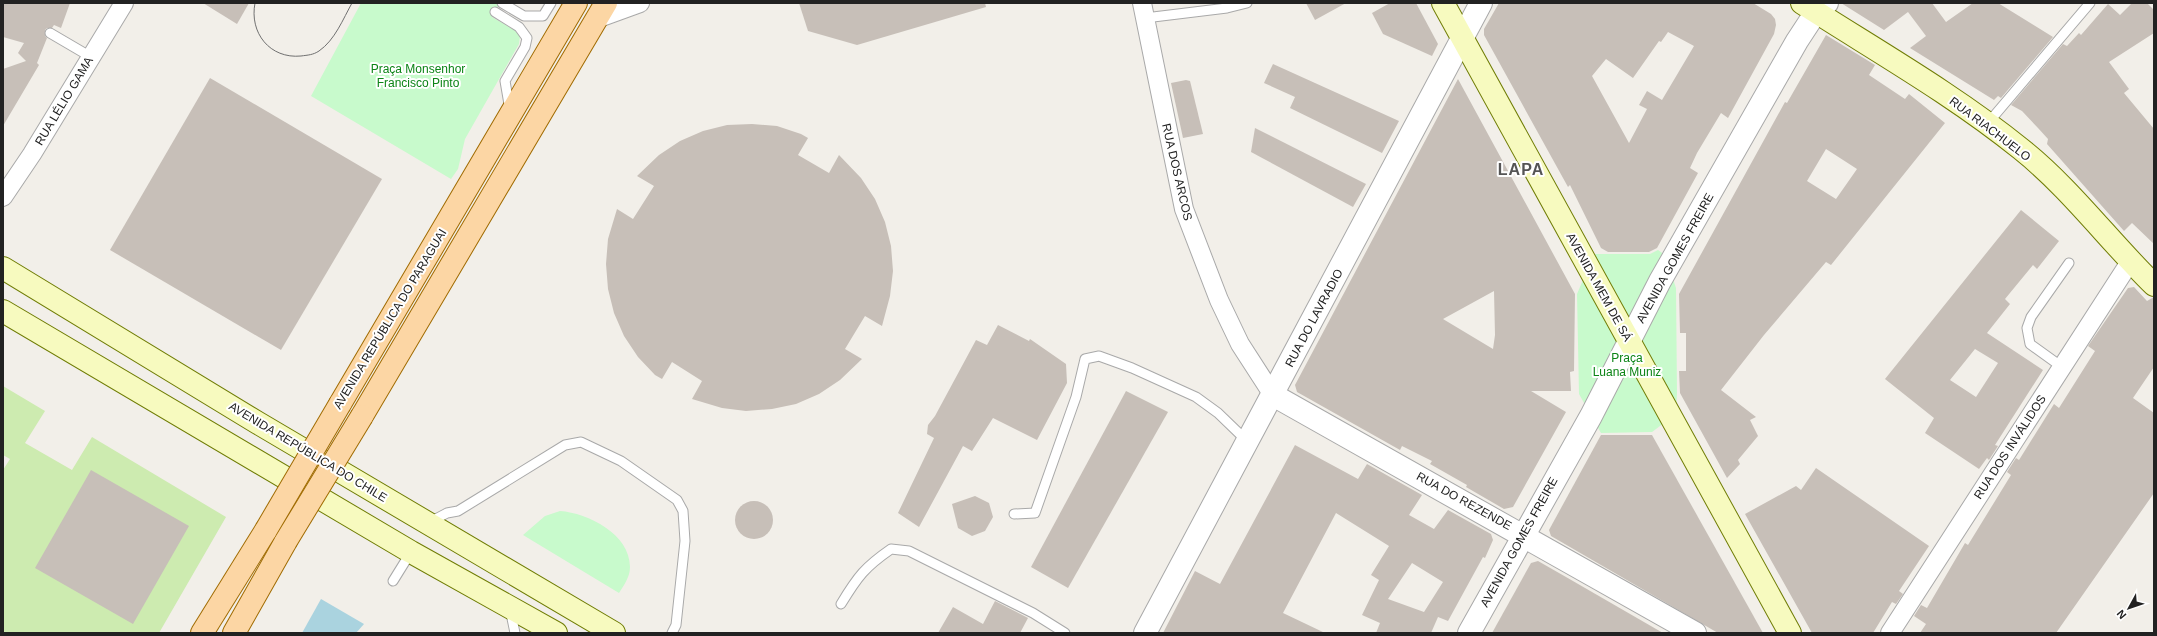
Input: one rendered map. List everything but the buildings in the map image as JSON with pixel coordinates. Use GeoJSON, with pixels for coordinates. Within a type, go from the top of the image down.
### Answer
{"type":"FeatureCollection","features":[{"type":"Feature","properties":{"kind":"main road","name":"AVENIDA REPÚBLICA DO PARAGUAI"},"geometry":{"type":"LineString","coordinates":[[202,633],[266,530],[576,3]]}},
{"type":"Feature","properties":{"kind":"main road","name":"AVENIDA MEM DE SÁ"},"geometry":{"type":"LineString","coordinates":[[1443,3],[1790,633]]}},
{"type":"Feature","properties":{"kind":"main road","name":"RUA RIACHUELO"},"geometry":{"type":"LineString","coordinates":[[1815,6],[1988,124],[2022,149],[2064,190],[2130,262],[2154,284]]}},
{"type":"Feature","properties":{"kind":"main road"},"geometry":{"type":"LineString","coordinates":[[234,633],[286,541],[362,416],[601,11]]}},
{"type":"Feature","properties":{"kind":"main road","name":"AVENIDA REPÚBLICA DO CHILE"},"geometry":{"type":"LineString","coordinates":[[3,268],[614,633]]}},
{"type":"Feature","properties":{"kind":"main road"},"geometry":{"type":"LineString","coordinates":[[3,311],[411,552],[556,633]]}},
{"type":"Feature","properties":{"kind":"street","name":"RUA LÉLIO GAMA"},"geometry":{"type":"LineString","coordinates":[[3,198],[32,154],[124,3]]}},
{"type":"Feature","properties":{"kind":"street"},"geometry":{"type":"LineString","coordinates":[[601,11],[640,3]]}},
{"type":"Feature","properties":{"kind":"street","name":"RUA DO LAVRADIO"},"geometry":{"type":"LineString","coordinates":[[1145,633],[1481,3]]}},
{"type":"Feature","properties":{"kind":"street","name":"AVENIDA GOMES FREIRE"},"geometry":{"type":"LineString","coordinates":[[1469,633],[1523,534],[1591,416],[1660,282],[1797,41],[1815,6]]}},
{"type":"Feature","properties":{"kind":"street","name":"RUA DOS ARCOS"},"geometry":{"type":"LineString","coordinates":[[1143,10],[1184,209],[1219,300],[1240,344],[1273,395]]}},
{"type":"Feature","properties":{"kind":"street","name":"RUA DOS INVÁLIDOS"},"geometry":{"type":"LineString","coordinates":[[1890,633],[2130,262]]}},
{"type":"Feature","properties":{"kind":"street","name":"RUA DO REZENDE"},"geometry":{"type":"LineString","coordinates":[[1273,395],[1523,534],[1695,633]]}},
{"type":"Feature","properties":{"kind":"lane"},"geometry":{"type":"LineString","coordinates":[[502,3],[524,16],[543,16],[551,3]]}},
{"type":"Feature","properties":{"kind":"lane"},"geometry":{"type":"LineString","coordinates":[[1143,10],[1227,8],[1247,3]]}},
{"type":"Feature","properties":{"kind":"lane"},"geometry":{"type":"LineString","coordinates":[[1988,124],[2090,3]]}},
{"type":"Feature","properties":{"kind":"lane"},"geometry":{"type":"LineString","coordinates":[[495,12],[518,27],[527,38],[525,48],[505,81],[511,114]]}},
{"type":"Feature","properties":{"kind":"lane"},"geometry":{"type":"LineString","coordinates":[[50,33],[91,57]]}},
{"type":"Feature","properties":{"kind":"lane"},"geometry":{"type":"LineString","coordinates":[[2062,367],[2030,344],[2026,328],[2031,317],[2069,263]]}},
{"type":"Feature","properties":{"kind":"lane"},"geometry":{"type":"LineString","coordinates":[[1014,514],[1035,513],[1076,397],[1085,359],[1099,356],[1132,368],[1196,397],[1218,413],[1248,442]]}},
{"type":"Feature","properties":{"kind":"lane"},"geometry":{"type":"LineString","coordinates":[[428,523],[447,513],[458,511],[565,445],[581,442],[621,461],[656,484],[676,500],[683,511],[685,540],[676,625],[672,633]]}},
{"type":"Feature","properties":{"kind":"lane"},"geometry":{"type":"LineString","coordinates":[[841,604],[859,575],[871,563],[892,549],[909,551],[1033,613],[1065,633]]}},
{"type":"Feature","properties":{"kind":"lane"},"geometry":{"type":"LineString","coordinates":[[392,581],[411,552]]}},
{"type":"Feature","properties":{"kind":"lane"},"geometry":{"type":"LineString","coordinates":[[509,606],[515,633]]}},
{"type":"Feature","properties":{"kind":"green space","name":"Praça Monsenhor Francisco Pinto"},"geometry":{"type":"Polygon","coordinates":[[[361,3],[500,3],[492,17],[516,31],[520,36],[519,44],[465,139],[458,169],[451,179],[311,96],[361,3]]]}},
{"type":"Feature","properties":{"kind":"green space","name":"Praça Luana Muniz"},"geometry":{"type":"Polygon","coordinates":[[[1658,250],[1665,255],[1676,288],[1676,414],[1652,432],[1601,433],[1579,394],[1577,294],[1594,254],[1650,254],[1658,250]]]}},
{"type":"Feature","properties":{"kind":"green space"},"geometry":{"type":"Polygon","coordinates":[[[3,386],[45,411],[25,443],[72,470],[92,437],[226,517],[159,633],[3,633],[3,470],[10,459],[3,455],[3,386]]]}},
{"type":"Feature","properties":{"kind":"green space"},"geometry":{"type":"Polygon","coordinates":[[[560,511],[583,516],[606,527],[623,545],[628,555],[630,571],[619,593],[523,535],[545,516],[560,511]]]}},
{"type":"Feature","properties":{"kind":"water"},"geometry":{"type":"Polygon","coordinates":[[[321,599],[364,624],[356,633],[302,633],[321,599]]]}},
{"type":"Feature","properties":{"kind":"tram line"},"geometry":{"type":"LineString","coordinates":[[255,3],[255,24],[264,42],[280,53],[290,56],[310,55],[319,51],[325,46],[338,29],[352,3]]}},
{"type":"Feature","properties":{"kind":"district","name":"LAPA"},"geometry":{"type":"Point","coordinates":[1521,169]}}]}
